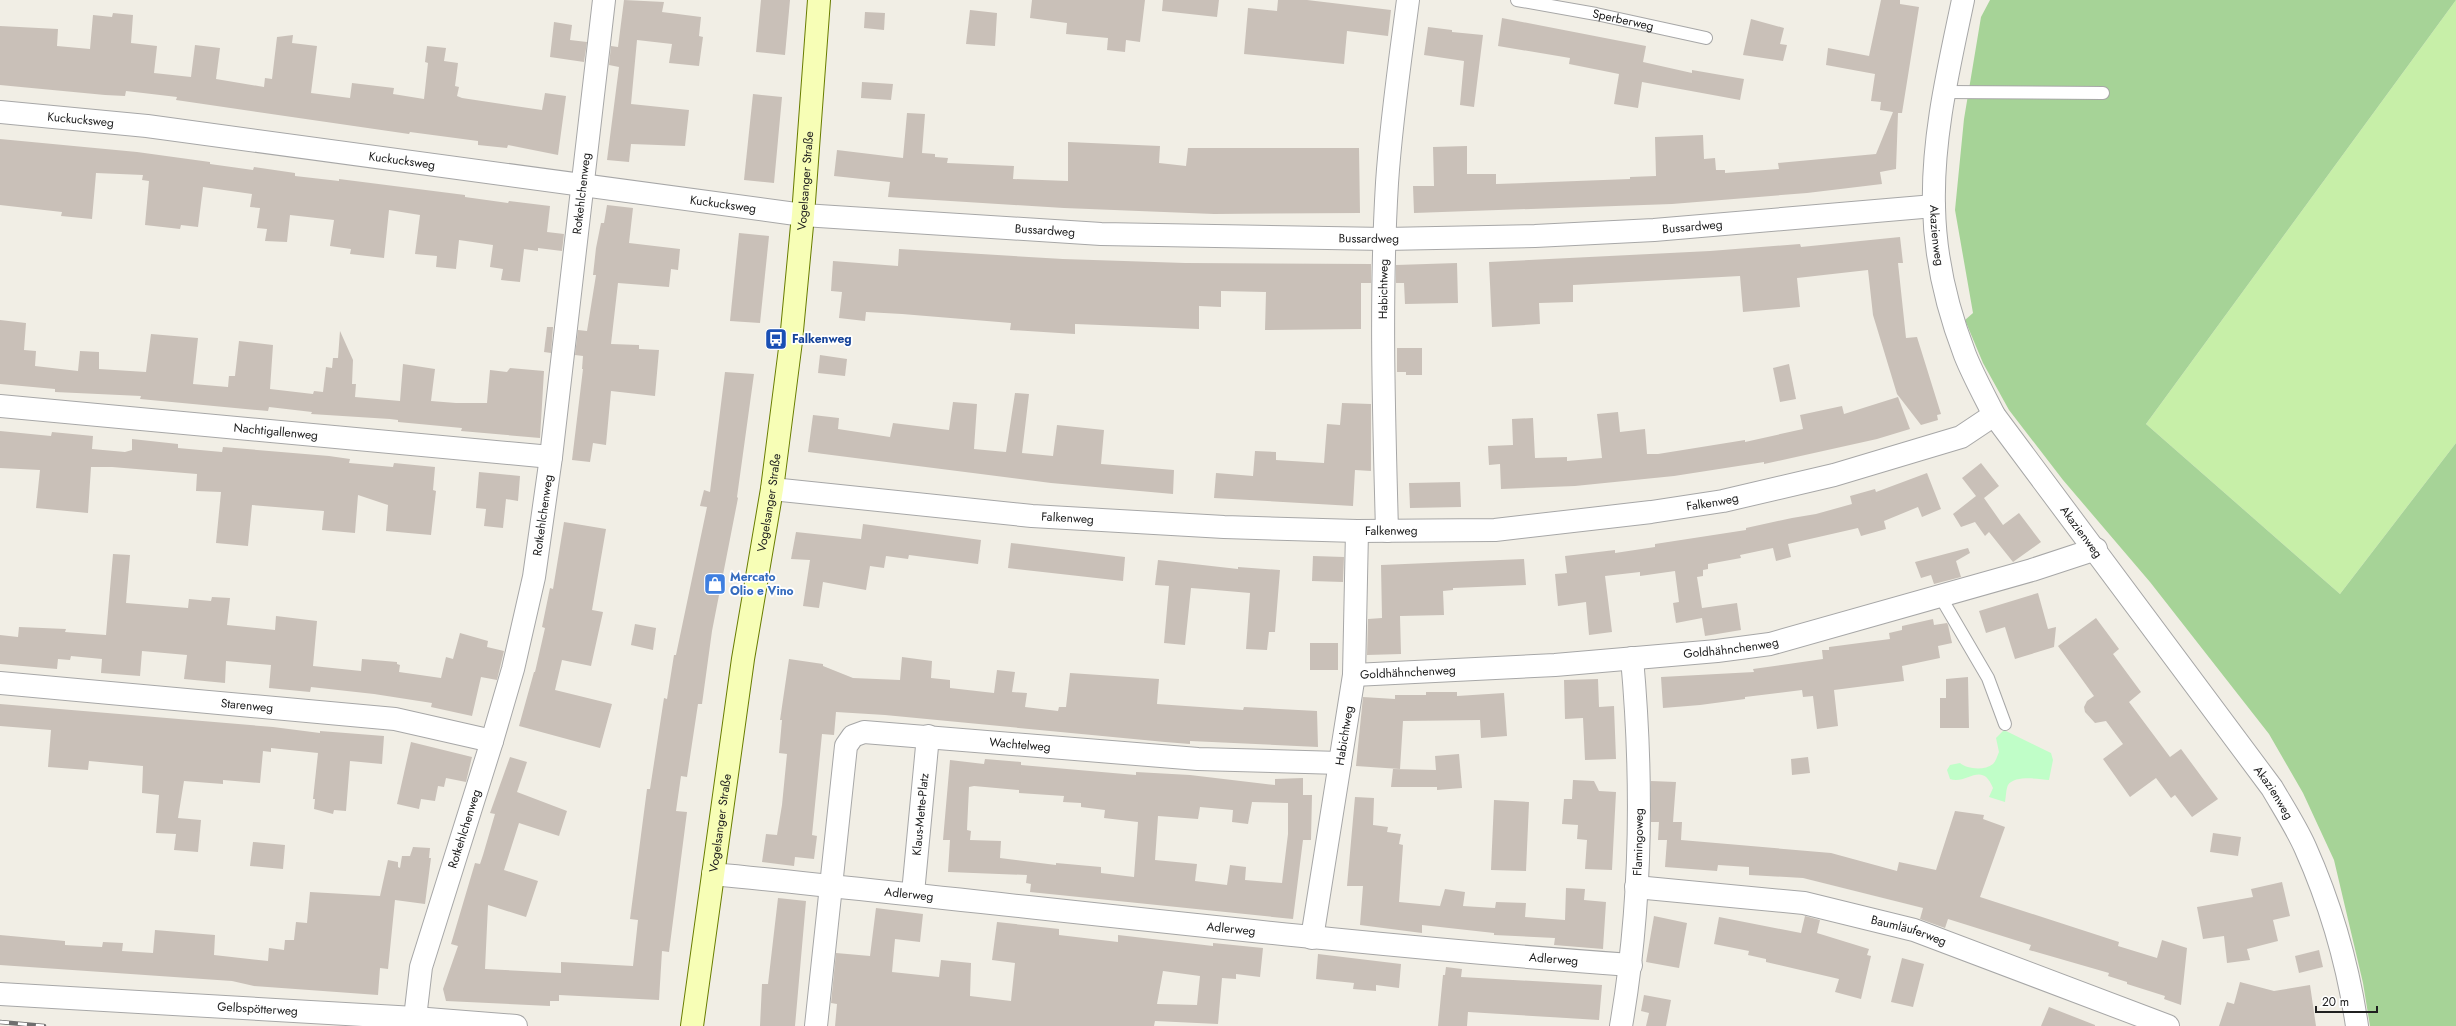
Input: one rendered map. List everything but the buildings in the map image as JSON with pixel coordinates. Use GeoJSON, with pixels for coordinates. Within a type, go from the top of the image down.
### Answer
{"type":"FeatureCollection","features":[{"type":"Feature","properties":{"kind":"street","name":"Rotkehlchenweg"},"geometry":{"type":"LineString","coordinates":[[415,1018],[421,967],[492,742],[513,669],[534,577],[551,457],[604,0]]}},
{"type":"Feature","properties":{"kind":"street","name":"Vogelsanger Straße"},"geometry":{"type":"LineString","coordinates":[[692,1026],[743,659],[772,489],[791,341],[803,215],[819,0]]}},
{"type":"Feature","properties":{"kind":"street","name":"Habichtweg"},"geometry":{"type":"LineString","coordinates":[[1387,531],[1384,388],[1385,239],[1392,118],[1408,0]]}},
{"type":"Feature","properties":{"kind":"street","name":"Akazienweg"},"geometry":{"type":"LineString","coordinates":[[1963,0],[1944,92],[1934,206],[1937,244],[1945,290],[1965,355],[1994,415],[2096,549],[2272,788],[2304,846],[2339,941],[2357,1026]]}},
{"type":"Feature","properties":{"kind":"street","name":"Kuckucksweg"},"geometry":{"type":"LineString","coordinates":[[0,112],[147,126],[803,215]]}},
{"type":"Feature","properties":{"kind":"street","name":"Bussardweg"},"geometry":{"type":"LineString","coordinates":[[803,215],[1101,234],[1385,239],[1535,236],[1654,230],[1934,206]]}},
{"type":"Feature","properties":{"kind":"street","name":"Nachtigallenweg"},"geometry":{"type":"LineString","coordinates":[[0,406],[551,457]]}},
{"type":"Feature","properties":{"kind":"street","name":"Falkenweg"},"geometry":{"type":"LineString","coordinates":[[772,489],[1032,516],[1224,527],[1357,531],[1495,530],[1650,512],[1723,501],[1834,475],[1931,447],[1961,437],[1994,415]]}},
{"type":"Feature","properties":{"kind":"street","name":"Habichtweg"},"geometry":{"type":"LineString","coordinates":[[1312,938],[1354,675],[1357,531]]}},
{"type":"Feature","properties":{"kind":"street","name":"Goldhähnchenweg"},"geometry":{"type":"LineString","coordinates":[[1354,675],[1556,665],[1717,652],[1770,644],[1940,596],[2096,549]]}},
{"type":"Feature","properties":{"kind":"street","name":"Flamingoweg"},"geometry":{"type":"LineString","coordinates":[[1622,1026],[1631,965],[1636,887],[1640,759],[1632,658]]}},
{"type":"Feature","properties":{"kind":"street","name":"Starenweg"},"geometry":{"type":"LineString","coordinates":[[0,683],[395,719],[492,742]]}},
{"type":"Feature","properties":{"kind":"street","name":"Wachtelweg"},"geometry":{"type":"LineString","coordinates":[[832,886],[846,746],[853,736],[864,732],[1198,759],[1340,763]]}},
{"type":"Feature","properties":{"kind":"street","name":"Klaus-Mette-Platz"},"geometry":{"type":"LineString","coordinates":[[913,893],[928,736]]}},
{"type":"Feature","properties":{"kind":"street","name":"Adlerweg"},"geometry":{"type":"LineString","coordinates":[[713,874],[913,893],[1312,938],[1480,954],[1631,965]]}},
{"type":"Feature","properties":{"kind":"street"},"geometry":{"type":"LineString","coordinates":[[816,1026],[832,886]]}},
{"type":"Feature","properties":{"kind":"street","name":"Baumläuferweg"},"geometry":{"type":"LineString","coordinates":[[1636,887],[1804,903],[1914,930],[2168,1026]]}},
{"type":"Feature","properties":{"kind":"street","name":"Gelbspötterweg"},"geometry":{"type":"LineString","coordinates":[[0,994],[415,1018],[516,1026]]}},
{"type":"Feature","properties":{"kind":"lane","name":"Sperberweg"},"geometry":{"type":"LineString","coordinates":[[1517,0],[1596,14],[1706,38]]}},
{"type":"Feature","properties":{"kind":"lane"},"geometry":{"type":"LineString","coordinates":[[1944,92],[2103,93]]}},
{"type":"Feature","properties":{"kind":"lane"},"geometry":{"type":"LineString","coordinates":[[1940,596],[1988,678],[2005,724]]}},
{"type":"Feature","properties":{"kind":"green space"},"geometry":{"type":"Polygon","coordinates":[[[1990,0],[2456,0],[2146,424],[2340,594],[2456,443],[2456,1026],[2370,1026],[2363,983],[2334,860],[2303,793],[2269,734],[2150,582],[2063,480],[2009,410],[1983,363],[1965,320],[1973,313],[1955,210],[1964,119],[1981,17],[1990,0]]]}},
{"type":"Feature","properties":{"kind":"green space"},"geometry":{"type":"Polygon","coordinates":[[[2456,0],[2456,443],[2340,594],[2146,424],[2456,0]]]}},
{"type":"Feature","properties":{"kind":"green space"},"geometry":{"type":"Polygon","coordinates":[[[2004,730],[2051,753],[2053,760],[2049,780],[2027,778],[2011,782],[2007,787],[2005,802],[1989,797],[1993,788],[1989,780],[1984,776],[1979,774],[1962,779],[1950,779],[1947,770],[1950,765],[1960,763],[1971,768],[1985,768],[1993,764],[1999,752],[1996,738],[2004,730]]]}},
{"type":"Feature","properties":{"kind":"railway"},"geometry":{"type":"LineString","coordinates":[[0,1022],[44,1026]]}},
{"type":"Feature","properties":{"kind":"place","name":"Falkenweg"},"geometry":{"type":"Point","coordinates":[776,339]}},
{"type":"Feature","properties":{"kind":"place","name":"Mercato Olio e Vino"},"geometry":{"type":"Point","coordinates":[715,584]}}]}
